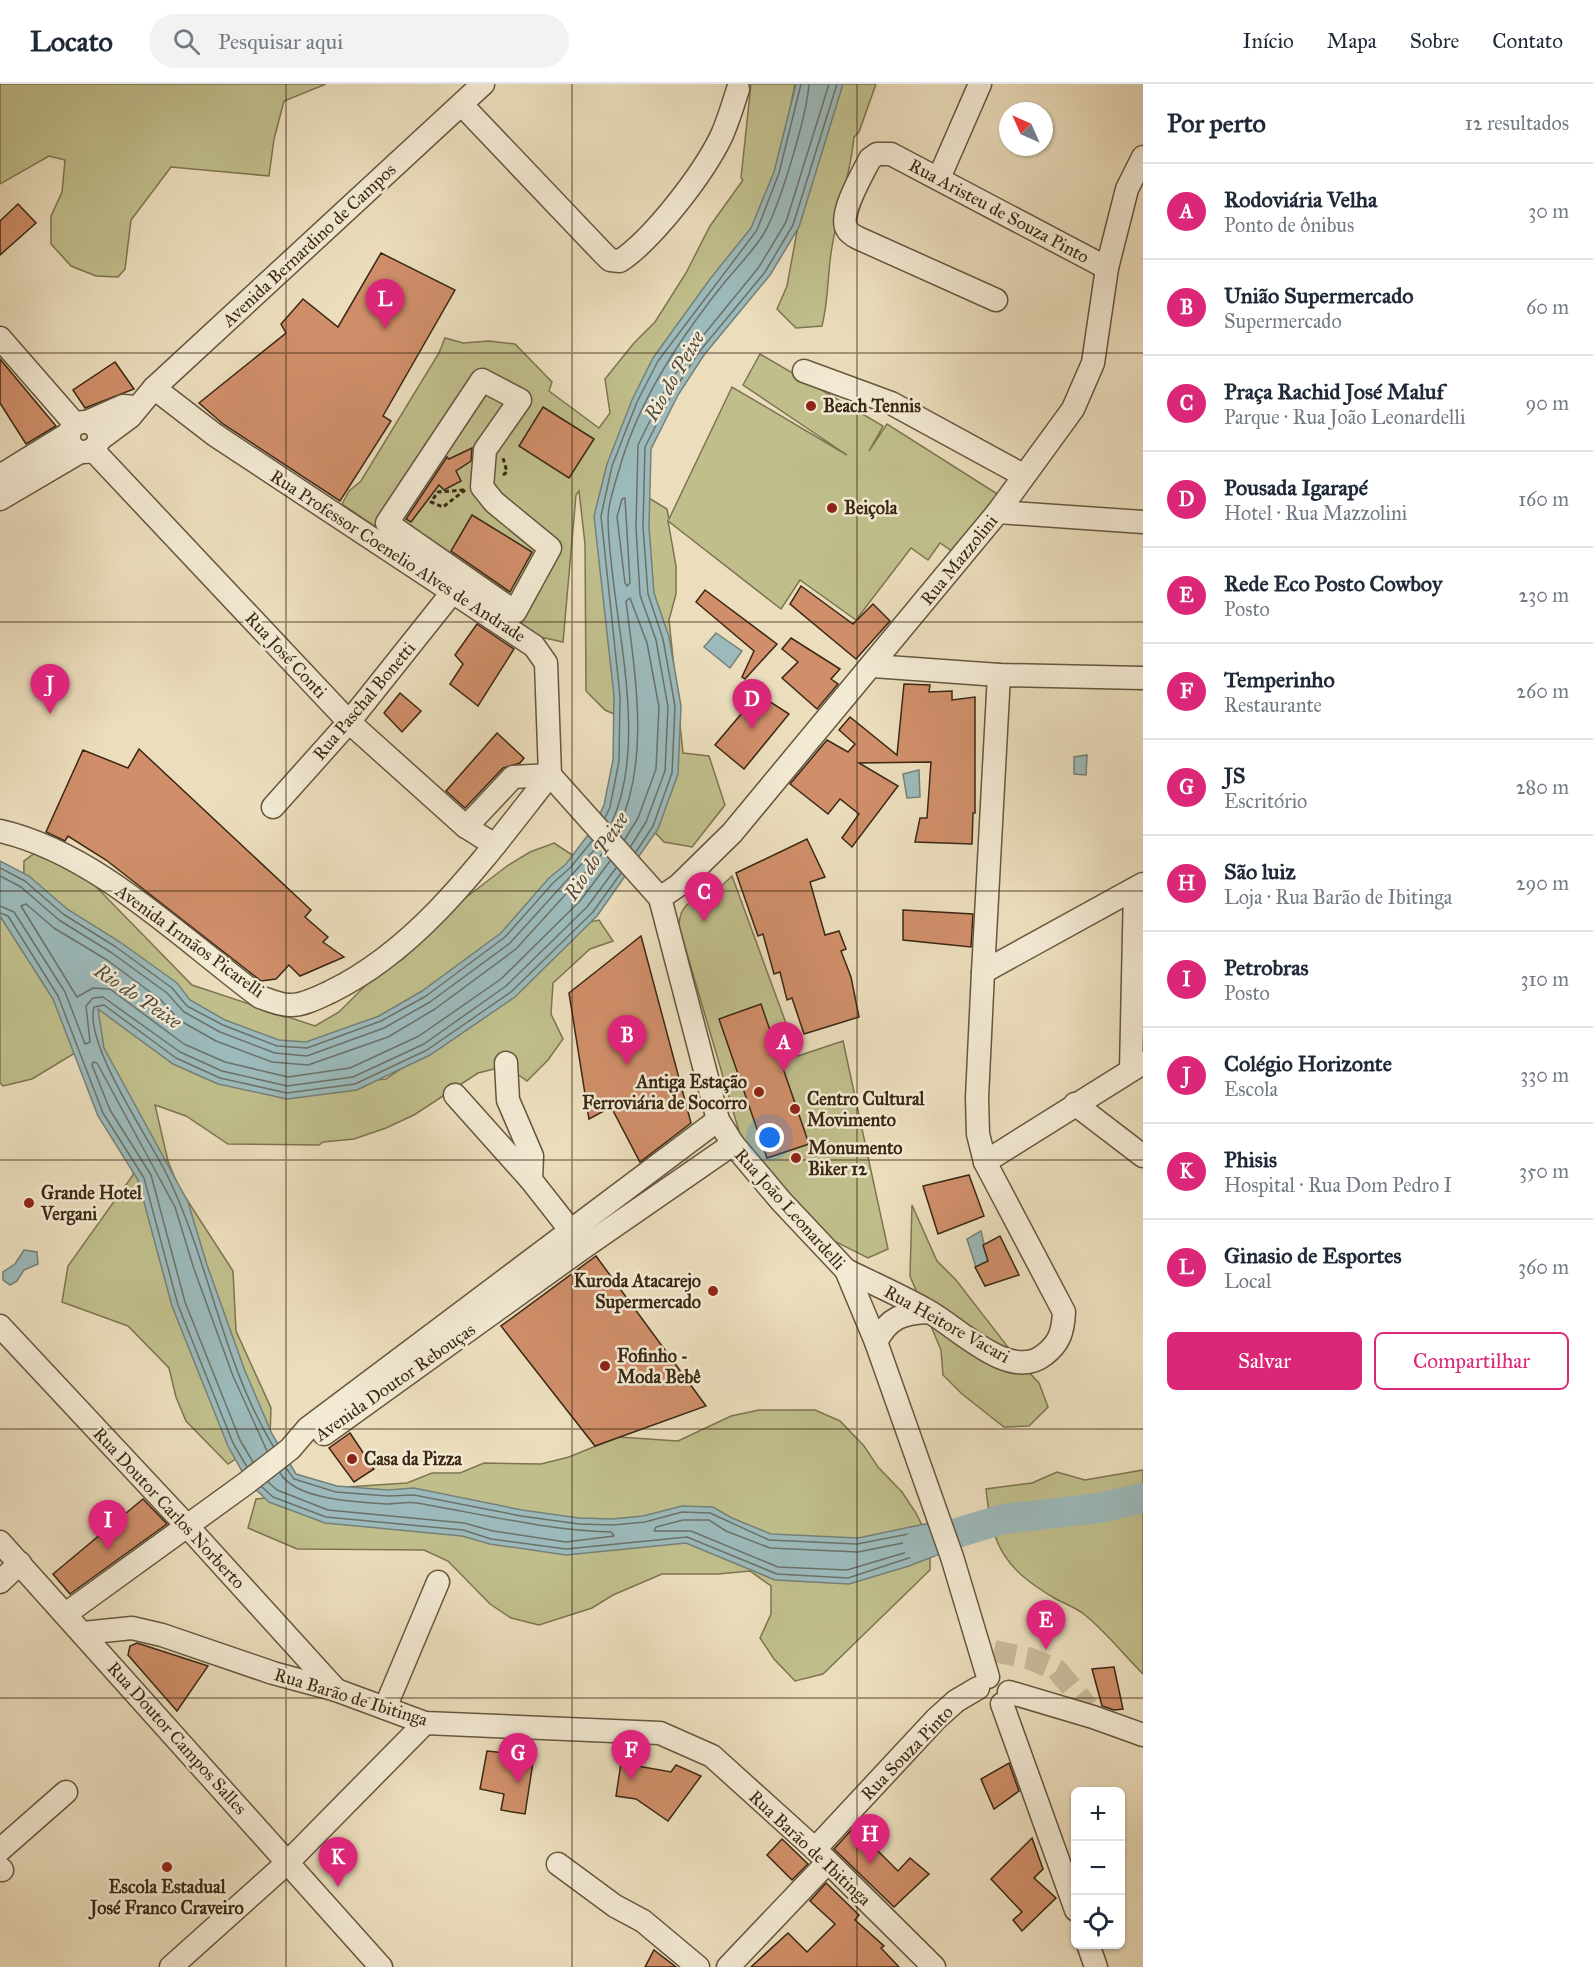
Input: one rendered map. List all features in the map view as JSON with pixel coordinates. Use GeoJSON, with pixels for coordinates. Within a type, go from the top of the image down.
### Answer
{"type":"FeatureCollection","features":[{"type":"Feature","properties":{"kind":"street","name":"Avenida Bernardino de Campos"},"geometry":{"type":"LineString","coordinates":[[0,476],[130,417],[154,388],[483,84]]}},
{"type":"Feature","properties":{"kind":"street"},"geometry":{"type":"LineString","coordinates":[[939,178],[980,84]]}},
{"type":"Feature","properties":{"kind":"street"},"geometry":{"type":"LineString","coordinates":[[462,105],[610,260],[620,261],[640,247],[696,177],[721,138],[738,90]]}},
{"type":"Feature","properties":{"kind":"street","name":"Rua Aristeu de Souza Pinto"},"geometry":{"type":"LineString","coordinates":[[996,300],[858,238],[847,230],[844,222],[846,211],[870,159],[877,154],[891,154],[1107,268]]}},
{"type":"Feature","properties":{"kind":"street","name":"Rua Mazzolini"},"geometry":{"type":"LineString","coordinates":[[654,890],[679,885],[732,833],[873,666],[998,512],[1073,409],[1093,363],[1107,268],[1127,189],[1143,157]]}},
{"type":"Feature","properties":{"kind":"street","name":"Rua José Conti"},"geometry":{"type":"LineString","coordinates":[[0,338],[84,437],[349,723],[466,827],[495,845]]}},
{"type":"Feature","properties":{"kind":"street"},"geometry":{"type":"LineString","coordinates":[[804,371],[891,403],[1023,475]]}},
{"type":"Feature","properties":{"kind":"street"},"geometry":{"type":"LineString","coordinates":[[482,380],[520,400],[485,450],[482,487],[494,502],[550,548],[515,612],[380,532],[482,380]]}},
{"type":"Feature","properties":{"kind":"street","name":"Rua Professor Coenelio Alves de Andrade"},"geometry":{"type":"LineString","coordinates":[[154,388],[214,435],[380,532],[452,594],[534,646],[546,663],[550,776]]}},
{"type":"Feature","properties":{"kind":"street","name":"Avenida Bernardino de Campos"},"geometry":{"type":"LineString","coordinates":[[0,499],[84,437]]}},
{"type":"Feature","properties":{"kind":"street"},"geometry":{"type":"LineString","coordinates":[[998,512],[1143,522]]}},
{"type":"Feature","properties":{"kind":"street","name":"Rua Paschal Bonetti"},"geometry":{"type":"LineString","coordinates":[[273,807],[349,723],[452,594]]}},
{"type":"Feature","properties":{"kind":"street"},"geometry":{"type":"LineString","coordinates":[[873,666],[999,675],[1143,678]]}},
{"type":"Feature","properties":{"kind":"street","name":"Rua Heitore Vacari"},"geometry":{"type":"LineString","coordinates":[[846,1270],[929,1312],[1010,1363],[1035,1362],[1051,1350],[1063,1334],[1064,1312],[985,1162],[978,1134],[977,1098],[999,675]]}},
{"type":"Feature","properties":{"kind":"street"},"geometry":{"type":"LineString","coordinates":[[466,827],[513,777],[550,776],[654,890]]}},
{"type":"Feature","properties":{"kind":"street","name":"Avenida Irmãos Picarelli"},"geometry":{"type":"LineString","coordinates":[[0,831],[17,835],[73,858],[260,997],[290,1006],[318,998],[352,981],[437,912],[550,776]]}},
{"type":"Feature","properties":{"kind":"street"},"geometry":{"type":"LineString","coordinates":[[983,972],[1139,887],[1137,1067],[985,1162]]}},
{"type":"Feature","properties":{"kind":"street","name":"Rua João Leonardelli"},"geometry":{"type":"LineString","coordinates":[[654,890],[717,1120],[733,1144],[781,1201],[846,1270],[876,1342],[987,1652],[983,1682]]}},
{"type":"Feature","properties":{"kind":"street"},"geometry":{"type":"LineString","coordinates":[[506,1063],[508,1100],[532,1156],[531,1180]]}},
{"type":"Feature","properties":{"kind":"street"},"geometry":{"type":"LineString","coordinates":[[455,1095],[531,1180],[577,1238]]}},
{"type":"Feature","properties":{"kind":"street"},"geometry":{"type":"LineString","coordinates":[[1075,1104],[1143,1156]]}},
{"type":"Feature","properties":{"kind":"street","name":"Avenida Doutor Rebouças"},"geometry":{"type":"LineString","coordinates":[[639,1195],[717,1120]]}},
{"type":"Feature","properties":{"kind":"street","name":"Avenida Doutor Rebouças"},"geometry":{"type":"LineString","coordinates":[[188,1527],[287,1451],[315,1441],[384,1381],[577,1238],[639,1195],[733,1144]]}},
{"type":"Feature","properties":{"kind":"street"},"geometry":{"type":"LineString","coordinates":[[876,1342],[883,1328],[896,1316],[929,1312]]}},
{"type":"Feature","properties":{"kind":"street","name":"Rua Doutor Carlos Norberto"},"geometry":{"type":"LineString","coordinates":[[0,1326],[188,1527],[336,1690]]}},
{"type":"Feature","properties":{"kind":"street"},"geometry":{"type":"LineString","coordinates":[[67,1613],[188,1527]]}},
{"type":"Feature","properties":{"kind":"street"},"geometry":{"type":"LineString","coordinates":[[0,1542],[20,1563],[0,1582]]}},
{"type":"Feature","properties":{"kind":"street","name":"Rua Doutor Campos Salles"},"geometry":{"type":"LineString","coordinates":[[20,1563],[381,1967]]}},
{"type":"Feature","properties":{"kind":"street"},"geometry":{"type":"LineString","coordinates":[[385,1708],[438,1582]]}},
{"type":"Feature","properties":{"kind":"street","name":"Rua Barão de Ibitinga"},"geometry":{"type":"LineString","coordinates":[[83,1633],[132,1628],[162,1635],[273,1674],[336,1690],[425,1722],[660,1733],[712,1756],[821,1856],[934,1967]]}},
{"type":"Feature","properties":{"kind":"street"},"geometry":{"type":"LineString","coordinates":[[273,1674],[290,1661],[294,1645]]}},
{"type":"Feature","properties":{"kind":"street"},"geometry":{"type":"LineString","coordinates":[[983,1682],[1003,1679],[1005,1698],[1071,1895]]}},
{"type":"Feature","properties":{"kind":"street","name":"Rua Souza Pinto"},"geometry":{"type":"LineString","coordinates":[[728,1967],[936,1719],[983,1682]]}},
{"type":"Feature","properties":{"kind":"street"},"geometry":{"type":"LineString","coordinates":[[1005,1698],[1091,1712],[1143,1735]]}},
{"type":"Feature","properties":{"kind":"street"},"geometry":{"type":"LineString","coordinates":[[171,1967],[287,1863],[425,1722]]}},
{"type":"Feature","properties":{"kind":"street"},"geometry":{"type":"LineString","coordinates":[[1,1863],[66,1792]]}},
{"type":"Feature","properties":{"kind":"street"},"geometry":{"type":"LineString","coordinates":[[558,1864],[615,1906],[643,1921],[698,1967]]}},
{"type":"Feature","properties":{"kind":"street"},"geometry":{"type":"LineString","coordinates":[[1090,1949],[1096,1967]]}},
{"type":"Feature","properties":{"kind":"shaded area"},"geometry":{"type":"Polygon","coordinates":[[[0,84],[326,84],[284,101],[274,139],[269,176],[171,167],[131,220],[125,269],[118,277],[96,276],[71,266],[51,244],[51,216],[62,192],[65,160],[49,156],[0,184],[0,84]]]}},
{"type":"Feature","properties":{"kind":"shaded area"},"geometry":{"type":"Polygon","coordinates":[[[751,84],[795,84],[771,204],[652,381],[644,495],[667,509],[669,519],[732,387],[847,455],[743,385],[760,354],[883,426],[869,451],[887,424],[999,495],[956,554],[940,543],[928,560],[911,548],[856,620],[800,580],[781,609],[668,521],[676,566],[676,594],[669,620],[683,753],[709,756],[725,805],[692,847],[664,842],[646,823],[628,720],[605,710],[586,691],[585,544],[579,491],[576,495],[563,642],[536,636],[342,504],[349,491],[361,481],[439,353],[445,338],[463,343],[489,341],[515,344],[552,382],[549,391],[599,428],[610,413],[605,379],[634,343],[655,322],[686,273],[710,226],[743,180],[741,178],[751,84]]]}},
{"type":"Feature","properties":{"kind":"shaded area"},"geometry":{"type":"Polygon","coordinates":[[[824,84],[876,84],[859,132],[854,137],[832,247],[822,326],[796,328],[777,309],[787,286],[824,84]]]}},
{"type":"Feature","properties":{"kind":"shaded area"},"geometry":{"type":"Polygon","coordinates":[[[554,843],[577,858],[558,904],[323,1085],[386,1079],[486,1010],[571,926],[599,920],[613,941],[590,949],[553,983],[551,1014],[563,1039],[548,1060],[527,1081],[506,1066],[478,1073],[414,1115],[386,1128],[354,1139],[323,1142],[319,1145],[228,1144],[186,1116],[155,1105],[168,1161],[178,1186],[233,1271],[236,1331],[271,1408],[270,1436],[228,1464],[186,1421],[176,1397],[169,1368],[128,1326],[62,1302],[68,1266],[133,1175],[136,1143],[88,1045],[32,1079],[3,1086],[0,1083],[0,919],[23,914],[24,861],[46,845],[69,859],[192,985],[315,1026],[339,1012],[379,972],[403,959],[464,899],[507,866],[530,852],[554,843]]]}},
{"type":"Feature","properties":{"kind":"shaded area","name":"Centro Cultural Movimento"},"geometry":{"type":"Polygon","coordinates":[[[732,876],[798,1056],[843,1041],[888,1249],[868,1258],[824,1236],[748,1162],[679,926],[681,913],[687,904],[697,899],[709,898],[732,876]]]}},
{"type":"Feature","properties":{"kind":"shaded area"},"geometry":{"type":"Polygon","coordinates":[[[912,1205],[937,1261],[956,1280],[1021,1364],[1039,1383],[1048,1407],[1029,1426],[1004,1427],[962,1394],[943,1375],[941,1350],[910,1276],[912,1205]]]}},
{"type":"Feature","properties":{"kind":"shaded area"},"geometry":{"type":"Polygon","coordinates":[[[759,1410],[815,1410],[840,1421],[902,1492],[916,1513],[930,1542],[930,1570],[823,1674],[795,1681],[774,1659],[760,1638],[771,1614],[771,1586],[750,1571],[718,1574],[662,1574],[613,1595],[592,1608],[539,1625],[511,1618],[490,1604],[448,1561],[424,1550],[297,1549],[248,1528],[256,1499],[287,1496],[315,1489],[407,1483],[432,1473],[460,1473],[484,1463],[541,1464],[569,1457],[618,1437],[678,1441],[731,1416],[759,1410]]]}},
{"type":"Feature","properties":{"kind":"shaded area"},"geometry":{"type":"Polygon","coordinates":[[[1143,1470],[1143,1674],[1085,1615],[1039,1588],[1013,1567],[997,1542],[992,1527],[986,1489],[1032,1483],[1057,1472],[1085,1480],[1143,1470]]]}},
{"type":"Feature","properties":{"kind":"water","name":"Rio do Peixe"},"geometry":{"type":"Polygon","coordinates":[[[796,84],[843,84],[799,227],[770,275],[704,355],[678,395],[651,449],[649,527],[654,593],[669,637],[681,706],[678,774],[658,829],[597,916],[515,997],[430,1055],[357,1090],[287,1099],[218,1084],[173,1064],[98,1009],[104,1048],[188,1202],[207,1265],[245,1371],[272,1434],[296,1474],[337,1486],[388,1490],[414,1488],[522,1510],[579,1518],[612,1519],[643,1516],[682,1506],[713,1507],[732,1518],[771,1534],[858,1538],[939,1521],[950,1550],[909,1566],[849,1584],[775,1580],[686,1543],[566,1555],[490,1544],[462,1536],[325,1523],[269,1502],[248,1482],[228,1446],[172,1306],[138,1180],[98,1116],[53,999],[0,916],[0,861],[29,876],[67,909],[120,942],[177,983],[190,1000],[225,1020],[279,1040],[306,1042],[379,1016],[422,991],[501,933],[549,878],[566,864],[594,827],[604,805],[613,760],[614,696],[594,516],[607,464],[632,400],[653,358],[710,279],[751,228],[774,172],[796,84]]]}},
{"type":"Feature","properties":{"kind":"water"},"geometry":{"type":"Polygon","coordinates":[[[716,633],[742,651],[730,668],[704,647],[716,633]]]}},
{"type":"Feature","properties":{"kind":"water"},"geometry":{"type":"Polygon","coordinates":[[[1087,755],[1086,775],[1074,774],[1074,757],[1087,755]]]}},
{"type":"Feature","properties":{"kind":"water"},"geometry":{"type":"Polygon","coordinates":[[[919,770],[920,797],[907,798],[903,774],[919,770]]]}},
{"type":"Feature","properties":{"kind":"water"},"geometry":{"type":"Polygon","coordinates":[[[981,1231],[988,1261],[976,1267],[967,1239],[981,1231]]]}},
{"type":"Feature","properties":{"kind":"water"},"geometry":{"type":"Polygon","coordinates":[[[24,1250],[37,1252],[38,1264],[24,1270],[17,1281],[10,1285],[3,1280],[3,1272],[15,1264],[24,1250]]]}},
{"type":"Feature","properties":{"kind":"building"},"geometry":{"type":"Polygon","coordinates":[[[18,204],[36,223],[0,255],[0,221],[18,204]]]}},
{"type":"Feature","properties":{"kind":"building"},"geometry":{"type":"Polygon","coordinates":[[[381,253],[455,290],[383,416],[391,421],[340,501],[223,424],[199,403],[286,333],[281,324],[303,299],[338,327],[381,253]]]}},
{"type":"Feature","properties":{"kind":"building"},"geometry":{"type":"Polygon","coordinates":[[[0,359],[56,426],[26,444],[0,403],[0,359]]]}},
{"type":"Feature","properties":{"kind":"building"},"geometry":{"type":"Polygon","coordinates":[[[115,362],[134,389],[85,408],[73,390],[115,362]]]}},
{"type":"Feature","properties":{"kind":"building"},"geometry":{"type":"Polygon","coordinates":[[[543,407],[594,439],[569,478],[519,446],[543,407]]]}},
{"type":"Feature","properties":{"kind":"building"},"geometry":{"type":"Polygon","coordinates":[[[472,448],[471,461],[456,471],[461,481],[444,490],[439,485],[411,522],[406,519],[447,457],[449,459],[472,448]]]}},
{"type":"Feature","properties":{"kind":"building"},"geometry":{"type":"Polygon","coordinates":[[[472,515],[532,552],[510,592],[451,551],[472,515]]]}},
{"type":"Feature","properties":{"kind":"building"},"geometry":{"type":"Polygon","coordinates":[[[801,586],[853,624],[873,604],[890,621],[856,659],[790,604],[801,586]]]}},
{"type":"Feature","properties":{"kind":"building"},"geometry":{"type":"Polygon","coordinates":[[[705,590],[777,644],[745,679],[742,677],[754,651],[696,602],[705,590]]]}},
{"type":"Feature","properties":{"kind":"building"},"geometry":{"type":"Polygon","coordinates":[[[477,624],[514,649],[478,706],[450,684],[463,664],[455,655],[477,624]]]}},
{"type":"Feature","properties":{"kind":"building"},"geometry":{"type":"Polygon","coordinates":[[[791,638],[840,669],[831,679],[838,684],[817,709],[782,678],[798,662],[782,649],[791,638]]]}},
{"type":"Feature","properties":{"kind":"building"},"geometry":{"type":"Polygon","coordinates":[[[904,684],[930,685],[929,692],[952,691],[952,700],[975,697],[975,813],[973,813],[972,844],[915,842],[920,818],[927,818],[931,762],[859,763],[898,786],[852,847],[842,838],[859,814],[840,799],[828,814],[790,784],[827,740],[848,752],[855,744],[839,730],[850,717],[897,755],[904,684]]]}},
{"type":"Feature","properties":{"kind":"building"},"geometry":{"type":"Polygon","coordinates":[[[400,693],[421,711],[402,732],[384,713],[400,693]]]}},
{"type":"Feature","properties":{"kind":"building"},"geometry":{"type":"Polygon","coordinates":[[[758,694],[789,714],[744,769],[715,745],[758,694]]]}},
{"type":"Feature","properties":{"kind":"building"},"geometry":{"type":"Polygon","coordinates":[[[497,733],[524,758],[520,763],[503,768],[465,808],[446,791],[497,733]]]}},
{"type":"Feature","properties":{"kind":"building"},"geometry":{"type":"Polygon","coordinates":[[[139,749],[311,910],[305,917],[328,937],[323,942],[344,957],[300,976],[289,965],[276,979],[261,981],[106,860],[68,836],[65,841],[46,832],[83,750],[128,768],[139,749]]]}},
{"type":"Feature","properties":{"kind":"building"},"geometry":{"type":"Polygon","coordinates":[[[807,839],[825,877],[810,882],[825,935],[839,931],[846,949],[841,951],[851,977],[859,1017],[804,1034],[792,998],[787,1000],[780,972],[774,974],[763,934],[758,936],[736,873],[807,839]]]}},
{"type":"Feature","properties":{"kind":"building"},"geometry":{"type":"Polygon","coordinates":[[[903,910],[973,914],[971,947],[903,940],[903,910]]]}},
{"type":"Feature","properties":{"kind":"building"},"geometry":{"type":"Polygon","coordinates":[[[641,936],[691,1123],[640,1162],[611,1107],[589,1119],[569,993],[641,936]]]}},
{"type":"Feature","properties":{"kind":"building"},"geometry":{"type":"Polygon","coordinates":[[[761,1004],[809,1144],[767,1158],[719,1019],[761,1004]]]}},
{"type":"Feature","properties":{"kind":"building"},"geometry":{"type":"Polygon","coordinates":[[[969,1175],[984,1216],[938,1234],[923,1186],[969,1175]]]}},
{"type":"Feature","properties":{"kind":"building"},"geometry":{"type":"Polygon","coordinates":[[[1000,1236],[1019,1275],[985,1286],[975,1267],[988,1261],[983,1245],[1000,1236]]]}},
{"type":"Feature","properties":{"kind":"building","name":"Fofinho - Moda Bebê"},"geometry":{"type":"Polygon","coordinates":[[[596,1256],[706,1406],[595,1446],[501,1326],[596,1256]]]}},
{"type":"Feature","properties":{"kind":"building","name":"Casa da Pizza"},"geometry":{"type":"Polygon","coordinates":[[[350,1433],[374,1469],[354,1482],[329,1448],[350,1433]]]}},
{"type":"Feature","properties":{"kind":"building"},"geometry":{"type":"Polygon","coordinates":[[[143,1499],[167,1524],[70,1594],[53,1574],[143,1499]]]}},
{"type":"Feature","properties":{"kind":"building"},"geometry":{"type":"Polygon","coordinates":[[[137,1643],[208,1666],[177,1711],[128,1655],[130,1646],[137,1643]]]}},
{"type":"Feature","properties":{"kind":"building"},"geometry":{"type":"Polygon","coordinates":[[[1114,1667],[1123,1709],[1114,1710],[1102,1706],[1092,1669],[1114,1667]]]}},
{"type":"Feature","properties":{"kind":"building"},"geometry":{"type":"Polygon","coordinates":[[[487,1751],[534,1756],[525,1814],[501,1810],[504,1794],[480,1789],[487,1751]]]}},
{"type":"Feature","properties":{"kind":"building"},"geometry":{"type":"Polygon","coordinates":[[[621,1763],[671,1772],[676,1765],[701,1776],[668,1821],[636,1799],[616,1796],[621,1763]]]}},
{"type":"Feature","properties":{"kind":"building"},"geometry":{"type":"Polygon","coordinates":[[[1009,1763],[1019,1791],[994,1809],[981,1779],[1009,1763]]]}},
{"type":"Feature","properties":{"kind":"building"},"geometry":{"type":"Polygon","coordinates":[[[854,1827],[898,1871],[910,1858],[929,1874],[894,1907],[834,1849],[854,1827]]]}},
{"type":"Feature","properties":{"kind":"building"},"geometry":{"type":"Polygon","coordinates":[[[1032,1838],[1043,1869],[1034,1878],[1056,1898],[1022,1931],[1013,1920],[1022,1912],[991,1879],[1032,1838]]]}},
{"type":"Feature","properties":{"kind":"building"},"geometry":{"type":"Polygon","coordinates":[[[782,1839],[808,1864],[792,1880],[767,1855],[782,1839]]]}},
{"type":"Feature","properties":{"kind":"building"},"geometry":{"type":"Polygon","coordinates":[[[826,1883],[859,1915],[855,1920],[884,1946],[881,1948],[899,1967],[751,1967],[788,1933],[807,1952],[835,1924],[810,1901],[826,1883]]]}},
{"type":"Feature","properties":{"kind":"building"},"geometry":{"type":"Polygon","coordinates":[[[654,1950],[676,1967],[645,1967],[654,1950]]]}},
{"type":"Feature","properties":{"kind":"waterway"},"geometry":{"type":"LineString","coordinates":[[918,1545],[1003,1519],[1099,1508],[1143,1498]]}},
{"type":"Feature","properties":{"kind":"tunnel"},"geometry":{"type":"LineString","coordinates":[[994,1651],[1028,1658],[1057,1670],[1088,1707]]}},
{"type":"Feature","properties":{"kind":"place","name":"Ginasio de Esportes"},"geometry":{"type":"Point","coordinates":[385,329]}},
{"type":"Feature","properties":{"kind":"place","name":"Beach Tennis"},"geometry":{"type":"Point","coordinates":[811,406]}},
{"type":"Feature","properties":{"kind":"place","name":"Beiçola"},"geometry":{"type":"Point","coordinates":[832,508]}},
{"type":"Feature","properties":{"kind":"place","name":"Colégio Horizonte"},"geometry":{"type":"Point","coordinates":[50,714]}},
{"type":"Feature","properties":{"kind":"place","name":"Pousada Igarapé"},"geometry":{"type":"Point","coordinates":[752,729]}},
{"type":"Feature","properties":{"kind":"place","name":"Praça Rachid José Maluf"},"geometry":{"type":"Point","coordinates":[704,922]}},
{"type":"Feature","properties":{"kind":"place","name":"União Supermercado"},"geometry":{"type":"Point","coordinates":[627,1065]}},
{"type":"Feature","properties":{"kind":"place","name":"Rodoviária Velha"},"geometry":{"type":"Point","coordinates":[784,1072]}},
{"type":"Feature","properties":{"kind":"place","name":"Antiga Estação Ferroviária de Socorro"},"geometry":{"type":"Point","coordinates":[759,1092]}},
{"type":"Feature","properties":{"kind":"place","name":"Centro Cultural Movimento"},"geometry":{"type":"Point","coordinates":[795,1109]}},
{"type":"Feature","properties":{"kind":"place","name":"Monumento Biker 12"},"geometry":{"type":"Point","coordinates":[796,1158]}},
{"type":"Feature","properties":{"kind":"place","name":"Grande Hotel Vergani"},"geometry":{"type":"Point","coordinates":[29,1203]}},
{"type":"Feature","properties":{"kind":"place","name":"Kuroda Atacarejo Supermercado"},"geometry":{"type":"Point","coordinates":[713,1291]}},
{"type":"Feature","properties":{"kind":"place","name":"Fofinho - Moda Bebê"},"geometry":{"type":"Point","coordinates":[605,1366]}},
{"type":"Feature","properties":{"kind":"place","name":"Casa da Pizza"},"geometry":{"type":"Point","coordinates":[352,1459]}},
{"type":"Feature","properties":{"kind":"place","name":"Petrobras"},"geometry":{"type":"Point","coordinates":[108,1550]}},
{"type":"Feature","properties":{"kind":"place","name":"Rede Eco Posto Cowboy"},"geometry":{"type":"Point","coordinates":[1046,1650]}},
{"type":"Feature","properties":{"kind":"place","name":"Temperinho"},"geometry":{"type":"Point","coordinates":[631,1780]}},
{"type":"Feature","properties":{"kind":"place","name":"JS"},"geometry":{"type":"Point","coordinates":[518,1783]}},
{"type":"Feature","properties":{"kind":"place","name":"São luiz"},"geometry":{"type":"Point","coordinates":[870,1864]}},
{"type":"Feature","properties":{"kind":"place","name":"Escola Estadual José Franco Craveiro"},"geometry":{"type":"Point","coordinates":[167,1867]}},
{"type":"Feature","properties":{"kind":"place","name":"Phisis"},"geometry":{"type":"Point","coordinates":[338,1887]}}]}
